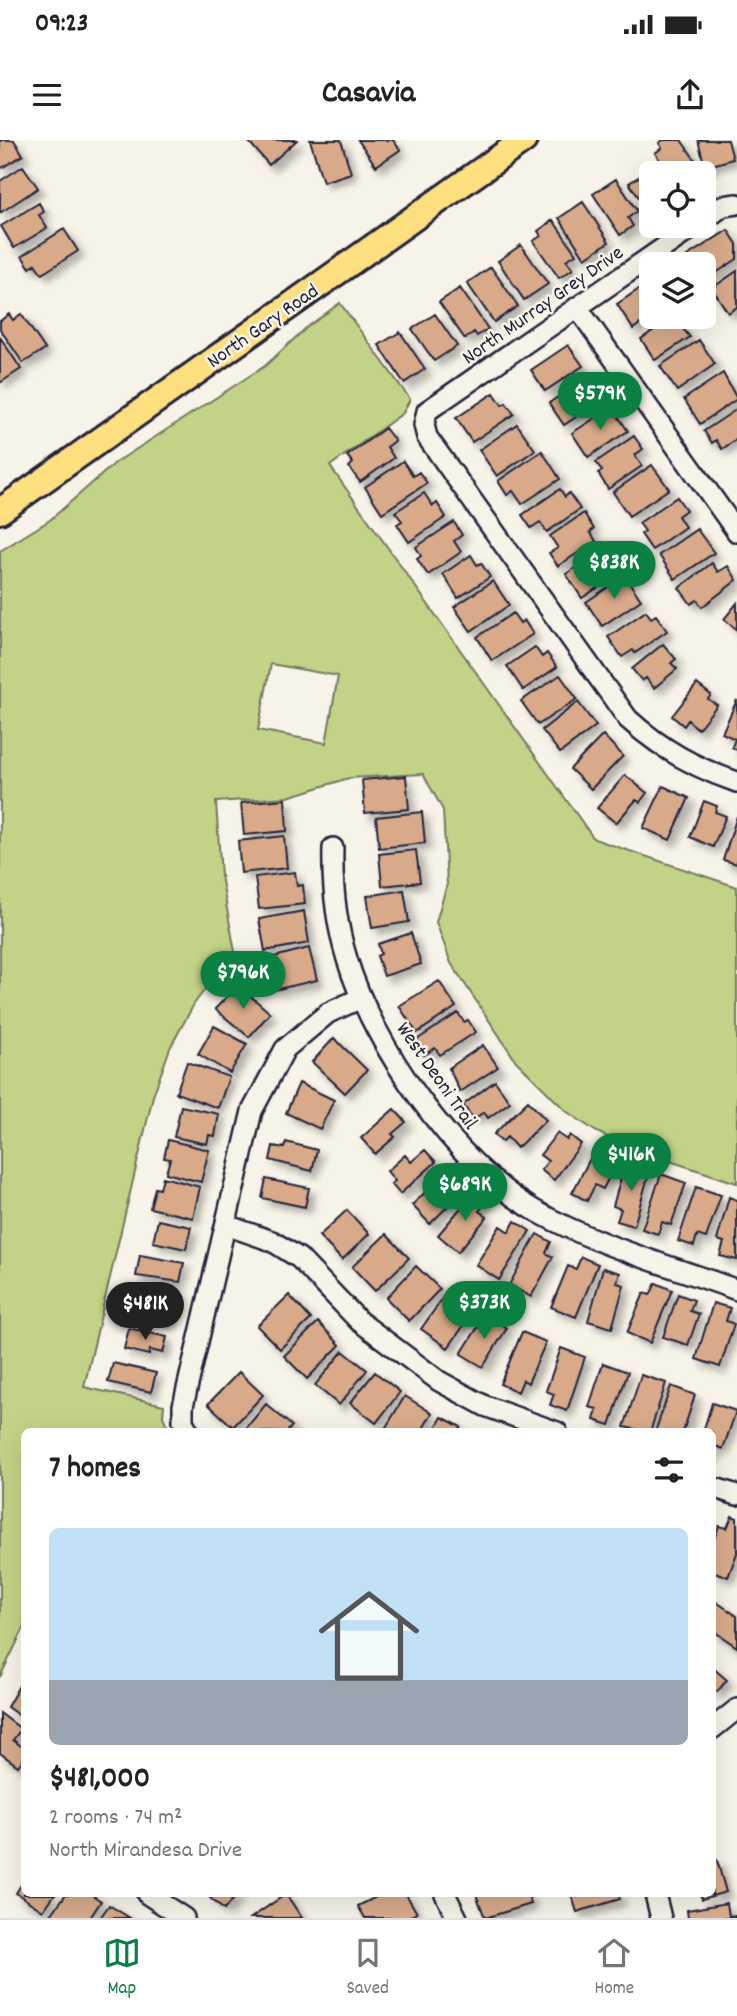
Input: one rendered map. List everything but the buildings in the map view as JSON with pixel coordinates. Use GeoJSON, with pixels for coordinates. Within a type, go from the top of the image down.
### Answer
{"type":"FeatureCollection","features":[{"type":"Feature","properties":{"kind":"main road","name":"North Gary Road"},"geometry":{"type":"LineString","coordinates":[[0,511],[524,140]]}},
{"type":"Feature","properties":{"kind":"street"},"geometry":{"type":"LineString","coordinates":[[716,211],[723,206],[737,204]]}},
{"type":"Feature","properties":{"kind":"street","name":"North Murray Grey Drive"},"geometry":{"type":"LineString","coordinates":[[678,238],[427,411],[424,425],[427,437],[628,719],[673,754],[699,770],[737,782]]}},
{"type":"Feature","properties":{"kind":"street"},"geometry":{"type":"LineString","coordinates":[[577,307],[737,532]]}},
{"type":"Feature","properties":{"kind":"street","name":"West Deoni Trail"},"geometry":{"type":"LineString","coordinates":[[332,848],[337,911],[346,958],[361,998],[383,1039],[444,1131],[487,1175],[532,1209],[578,1233],[737,1290]]}},
{"type":"Feature","properties":{"kind":"street"},"geometry":{"type":"LineString","coordinates":[[186,1427],[183,1406],[253,1111],[267,1078],[285,1049],[307,1027],[328,1013],[361,998]]}},
{"type":"Feature","properties":{"kind":"street"},"geometry":{"type":"LineString","coordinates":[[226,1225],[272,1241],[299,1258],[359,1321],[439,1381],[485,1406],[546,1428]]}},
{"type":"Feature","properties":{"kind":"street"},"geometry":{"type":"LineString","coordinates":[[716,1488],[737,1495]]}},
{"type":"Feature","properties":{"kind":"street"},"geometry":{"type":"LineString","coordinates":[[716,1726],[737,1709]]}},
{"type":"Feature","properties":{"kind":"street"},"geometry":{"type":"LineString","coordinates":[[151,1897],[184,1918]]}},
{"type":"Feature","properties":{"kind":"street"},"geometry":{"type":"LineString","coordinates":[[446,1897],[457,1918]]}},
{"type":"Feature","properties":{"kind":"street"},"geometry":{"type":"LineString","coordinates":[[656,1897],[661,1918]]}},
{"type":"Feature","properties":{"kind":"green space"},"geometry":{"type":"Polygon","coordinates":[[[340,303],[410,399],[403,413],[330,466],[594,839],[737,887],[737,1183],[627,1147],[595,1131],[566,1111],[516,1061],[451,963],[436,922],[447,884],[443,810],[423,774],[349,778],[288,797],[216,802],[221,876],[237,963],[222,967],[194,1004],[170,1048],[153,1096],[84,1387],[164,1405],[163,1416],[168,1428],[21,1428],[21,1634],[0,1677],[0,551],[50,520],[115,463],[265,366],[306,328],[340,303]],[[271,664],[258,730],[326,743],[338,676],[271,664]]]}}]}
